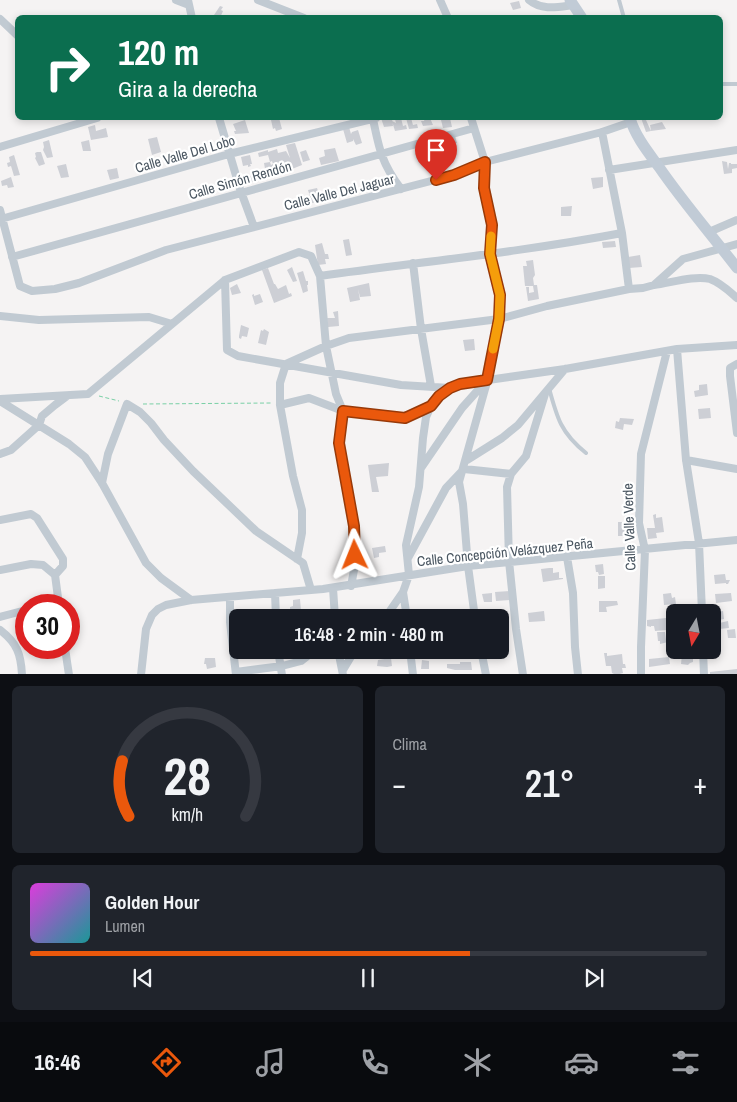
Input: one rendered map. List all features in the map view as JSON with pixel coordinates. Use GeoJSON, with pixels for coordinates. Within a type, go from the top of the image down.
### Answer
{"type":"FeatureCollection","features":[{"type":"Feature","properties":{"kind":"street"},"geometry":{"type":"LineString","coordinates":[[176,0],[188,2],[191,15]]}},
{"type":"Feature","properties":{"kind":"street"},"geometry":{"type":"LineString","coordinates":[[258,0],[296,15]]}},
{"type":"Feature","properties":{"kind":"street"},"geometry":{"type":"LineString","coordinates":[[440,0],[447,15]]}},
{"type":"Feature","properties":{"kind":"street"},"geometry":{"type":"LineString","coordinates":[[530,0],[539,6],[547,7],[572,2],[580,15]]}},
{"type":"Feature","properties":{"kind":"street"},"geometry":{"type":"LineString","coordinates":[[0,19],[15,33]]}},
{"type":"Feature","properties":{"kind":"street"},"geometry":{"type":"LineString","coordinates":[[0,147],[90,120]]}},
{"type":"Feature","properties":{"kind":"street"},"geometry":{"type":"LineString","coordinates":[[1,215],[2,230],[20,286],[32,291],[54,289],[79,283],[166,250],[254,227],[241,193],[220,120]]}},
{"type":"Feature","properties":{"kind":"street","name":"Calle Valle Del Lobo"},"geometry":{"type":"LineString","coordinates":[[1,215],[229,154],[366,120]]}},
{"type":"Feature","properties":{"kind":"street"},"geometry":{"type":"LineString","coordinates":[[374,120],[381,154],[388,172],[401,189]]}},
{"type":"Feature","properties":{"kind":"street"},"geometry":{"type":"LineString","coordinates":[[472,120],[485,162],[484,188],[492,225],[490,254],[500,295],[499,319],[487,380],[460,482],[474,609]]}},
{"type":"Feature","properties":{"kind":"street"},"geometry":{"type":"LineString","coordinates":[[631,120],[645,148],[656,164],[737,268]]}},
{"type":"Feature","properties":{"kind":"street","name":"Calle Valle Del Jaguar"},"geometry":{"type":"LineString","coordinates":[[254,227],[454,175],[485,162],[602,132],[631,120]]}},
{"type":"Feature","properties":{"kind":"street","name":"Calle Simón Rendón"},"geometry":{"type":"LineString","coordinates":[[12,257],[474,128]]}},
{"type":"Feature","properties":{"kind":"street"},"geometry":{"type":"LineString","coordinates":[[602,132],[622,233],[629,289]]}},
{"type":"Feature","properties":{"kind":"street"},"geometry":{"type":"LineString","coordinates":[[609,170],[737,150]]}},
{"type":"Feature","properties":{"kind":"street"},"geometry":{"type":"LineString","coordinates":[[709,232],[737,220]]}},
{"type":"Feature","properties":{"kind":"street"},"geometry":{"type":"LineString","coordinates":[[320,276],[490,254],[622,233]]}},
{"type":"Feature","properties":{"kind":"street"},"geometry":{"type":"LineString","coordinates":[[654,285],[683,259],[737,244]]}},
{"type":"Feature","properties":{"kind":"street"},"geometry":{"type":"LineString","coordinates":[[0,400],[88,394],[226,280],[299,252],[311,256],[320,276],[326,346],[336,394],[343,411],[339,443],[355,541],[354,570],[351,586]]}},
{"type":"Feature","properties":{"kind":"street"},"geometry":{"type":"LineString","coordinates":[[413,263],[421,329],[431,386]]}},
{"type":"Feature","properties":{"kind":"street"},"geometry":{"type":"LineString","coordinates":[[297,559],[302,533],[302,510],[293,476],[280,405],[280,383],[286,364],[349,338],[499,319],[547,306],[629,289],[701,278],[721,285],[737,298]]}},
{"type":"Feature","properties":{"kind":"street"},"geometry":{"type":"LineString","coordinates":[[226,280],[226,350],[231,354],[401,385],[450,388]]}},
{"type":"Feature","properties":{"kind":"street"},"geometry":{"type":"LineString","coordinates":[[0,316],[39,320],[149,317],[172,324]]}},
{"type":"Feature","properties":{"kind":"street"},"geometry":{"type":"LineString","coordinates":[[391,609],[403,592],[409,575],[406,545],[419,488],[426,417],[431,406],[439,396],[460,384],[565,369],[677,349],[737,344]]}},
{"type":"Feature","properties":{"kind":"street"},"geometry":{"type":"LineString","coordinates":[[677,349],[686,460],[700,543],[702,604]]}},
{"type":"Feature","properties":{"kind":"street","name":"Calle Valle Verde"},"geometry":{"type":"LineString","coordinates":[[641,674],[645,550],[639,523],[641,454],[667,351]]}},
{"type":"Feature","properties":{"kind":"street"},"geometry":{"type":"LineString","coordinates":[[737,364],[730,368],[730,376],[737,433]]}},
{"type":"Feature","properties":{"kind":"street"},"geometry":{"type":"LineString","coordinates":[[467,460],[502,438],[518,425],[565,369]]}},
{"type":"Feature","properties":{"kind":"street"},"geometry":{"type":"LineString","coordinates":[[420,470],[462,408],[487,380]]}},
{"type":"Feature","properties":{"kind":"street"},"geometry":{"type":"LineString","coordinates":[[523,674],[509,561],[507,487],[511,474],[526,456],[547,391]]}},
{"type":"Feature","properties":{"kind":"street"},"geometry":{"type":"LineString","coordinates":[[0,454],[11,450],[39,425],[42,416],[55,404],[71,394]]}},
{"type":"Feature","properties":{"kind":"street"},"geometry":{"type":"LineString","coordinates":[[280,405],[309,398],[343,411],[405,418],[431,406]]}},
{"type":"Feature","properties":{"kind":"street"},"geometry":{"type":"LineString","coordinates":[[0,400],[69,444],[85,457],[102,483],[146,563],[161,578],[191,600]]}},
{"type":"Feature","properties":{"kind":"street"},"geometry":{"type":"LineString","coordinates":[[102,483],[108,454],[127,404],[140,412],[151,423],[164,440],[216,495],[256,531],[303,563],[311,590]]}},
{"type":"Feature","properties":{"kind":"street"},"geometry":{"type":"LineString","coordinates":[[686,460],[737,469]]}},
{"type":"Feature","properties":{"kind":"street"},"geometry":{"type":"LineString","coordinates":[[464,469],[511,474]]}},
{"type":"Feature","properties":{"kind":"street"},"geometry":{"type":"LineString","coordinates":[[408,559],[446,488],[464,469]]}},
{"type":"Feature","properties":{"kind":"street"},"geometry":{"type":"LineString","coordinates":[[0,520],[30,514],[37,518],[63,559],[63,566],[55,575]]}},
{"type":"Feature","properties":{"kind":"street","name":"Calle Concepción Velázquez Peña"},"geometry":{"type":"LineString","coordinates":[[141,674],[146,629],[152,615],[166,605],[191,600],[351,586],[409,575],[509,561],[645,550],[737,540]]}},
{"type":"Feature","properties":{"kind":"street"},"geometry":{"type":"LineString","coordinates":[[567,557],[573,593],[574,646],[578,674]]}},
{"type":"Feature","properties":{"kind":"street"},"geometry":{"type":"LineString","coordinates":[[0,570],[31,564],[43,565],[55,575],[58,594]]}},
{"type":"Feature","properties":{"kind":"street"},"geometry":{"type":"LineString","coordinates":[[333,588],[334,609]]}},
{"type":"Feature","properties":{"kind":"street"},"geometry":{"type":"LineString","coordinates":[[275,592],[276,609]]}},
{"type":"Feature","properties":{"kind":"street"},"geometry":{"type":"LineString","coordinates":[[403,592],[406,609]]}},
{"type":"Feature","properties":{"kind":"street"},"geometry":{"type":"LineString","coordinates":[[230,598],[230,622],[236,673],[282,666],[304,659]]}},
{"type":"Feature","properties":{"kind":"street"},"geometry":{"type":"LineString","coordinates":[[0,617],[15,613]]}},
{"type":"Feature","properties":{"kind":"street"},"geometry":{"type":"LineString","coordinates":[[0,630],[12,639],[21,658],[22,674]]}},
{"type":"Feature","properties":{"kind":"street"},"geometry":{"type":"LineString","coordinates":[[67,659],[69,674]]}},
{"type":"Feature","properties":{"kind":"street"},"geometry":{"type":"LineString","coordinates":[[280,659],[282,674]]}},
{"type":"Feature","properties":{"kind":"street"},"geometry":{"type":"LineString","coordinates":[[340,659],[343,672]]}},
{"type":"Feature","properties":{"kind":"street"},"geometry":{"type":"LineString","coordinates":[[343,672],[350,659]]}},
{"type":"Feature","properties":{"kind":"street"},"geometry":{"type":"LineString","coordinates":[[411,659],[413,674]]}},
{"type":"Feature","properties":{"kind":"street"},"geometry":{"type":"LineString","coordinates":[[483,659],[486,674]]}},
{"type":"Feature","properties":{"kind":"street"},"geometry":{"type":"LineString","coordinates":[[703,659],[704,674]]}},
{"type":"Feature","properties":{"kind":"lane"},"geometry":{"type":"LineString","coordinates":[[619,0],[623,15]]}},
{"type":"Feature","properties":{"kind":"lane"},"geometry":{"type":"LineString","coordinates":[[723,84],[737,84]]}},
{"type":"Feature","properties":{"kind":"lane"},"geometry":{"type":"LineString","coordinates":[[547,391],[558,421],[572,441],[586,453]]}},
{"type":"Feature","properties":{"kind":"path"},"geometry":{"type":"LineString","coordinates":[[88,394],[127,404],[268,403],[280,405]]}},
{"type":"Feature","properties":{"kind":"building"},"geometry":{"type":"Polygon","coordinates":[[[519,1],[521,8],[513,10],[510,3],[519,1]]]}},
{"type":"Feature","properties":{"kind":"building"},"geometry":{"type":"Polygon","coordinates":[[[220,6],[223,7],[221,15],[214,15],[220,6]]]}},
{"type":"Feature","properties":{"kind":"building"},"geometry":{"type":"Polygon","coordinates":[[[245,120],[249,133],[235,134],[234,131],[236,131],[233,124],[245,120]]]}},
{"type":"Feature","properties":{"kind":"building"},"geometry":{"type":"Polygon","coordinates":[[[271,120],[280,120],[282,129],[276,131],[275,128],[273,129],[271,120]]]}},
{"type":"Feature","properties":{"kind":"building"},"geometry":{"type":"Polygon","coordinates":[[[382,120],[392,120],[393,126],[384,127],[382,120]]]}},
{"type":"Feature","properties":{"kind":"building"},"geometry":{"type":"Polygon","coordinates":[[[395,120],[402,120],[403,126],[406,125],[407,129],[395,131],[392,121],[396,123],[395,120]]]}},
{"type":"Feature","properties":{"kind":"building"},"geometry":{"type":"Polygon","coordinates":[[[407,120],[412,120],[413,125],[417,124],[418,128],[409,129],[407,120]]]}},
{"type":"Feature","properties":{"kind":"building"},"geometry":{"type":"Polygon","coordinates":[[[431,120],[433,125],[423,126],[421,121],[431,120]]]}},
{"type":"Feature","properties":{"kind":"building"},"geometry":{"type":"Polygon","coordinates":[[[441,120],[450,120],[452,127],[443,128],[441,120]]]}},
{"type":"Feature","properties":{"kind":"building"},"geometry":{"type":"Polygon","coordinates":[[[642,120],[646,120],[651,131],[646,132],[642,120]]]}},
{"type":"Feature","properties":{"kind":"building"},"geometry":{"type":"Polygon","coordinates":[[[662,122],[666,129],[651,131],[650,125],[662,122]]]}},
{"type":"Feature","properties":{"kind":"building"},"geometry":{"type":"Polygon","coordinates":[[[95,125],[96,131],[106,128],[108,137],[91,140],[88,127],[95,125]]]}},
{"type":"Feature","properties":{"kind":"building"},"geometry":{"type":"Polygon","coordinates":[[[349,127],[351,134],[358,130],[362,143],[356,145],[353,139],[353,141],[347,143],[343,129],[349,127]]]}},
{"type":"Feature","properties":{"kind":"building"},"geometry":{"type":"Polygon","coordinates":[[[455,136],[457,143],[453,144],[453,149],[449,150],[446,137],[455,136]]]}},
{"type":"Feature","properties":{"kind":"building"},"geometry":{"type":"Polygon","coordinates":[[[157,137],[161,152],[152,155],[148,139],[157,137]]]}},
{"type":"Feature","properties":{"kind":"building"},"geometry":{"type":"Polygon","coordinates":[[[49,140],[53,157],[47,158],[43,150],[43,142],[49,140]]]}},
{"type":"Feature","properties":{"kind":"building"},"geometry":{"type":"Polygon","coordinates":[[[89,140],[91,151],[83,151],[81,142],[89,140]]]}},
{"type":"Feature","properties":{"kind":"building"},"geometry":{"type":"Polygon","coordinates":[[[295,143],[302,165],[292,169],[290,166],[281,171],[280,168],[265,169],[264,163],[270,162],[268,155],[259,157],[258,153],[277,149],[278,153],[286,151],[290,158],[286,145],[295,143]]]}},
{"type":"Feature","properties":{"kind":"building"},"geometry":{"type":"Polygon","coordinates":[[[335,148],[339,161],[321,165],[319,158],[325,156],[324,150],[335,148]]]}},
{"type":"Feature","properties":{"kind":"building"},"geometry":{"type":"Polygon","coordinates":[[[306,150],[310,160],[303,162],[300,152],[306,150]]]}},
{"type":"Feature","properties":{"kind":"building"},"geometry":{"type":"Polygon","coordinates":[[[41,152],[45,164],[39,166],[35,158],[35,153],[41,152]]]}},
{"type":"Feature","properties":{"kind":"building"},"geometry":{"type":"Polygon","coordinates":[[[14,155],[20,175],[14,176],[11,166],[8,167],[7,163],[10,162],[9,157],[14,155]]]}},
{"type":"Feature","properties":{"kind":"building"},"geometry":{"type":"Polygon","coordinates":[[[250,155],[251,166],[243,166],[241,157],[250,155]]]}},
{"type":"Feature","properties":{"kind":"building"},"geometry":{"type":"Polygon","coordinates":[[[722,161],[727,162],[728,169],[729,163],[737,164],[737,168],[732,169],[732,173],[724,174],[722,161]]]}},
{"type":"Feature","properties":{"kind":"building"},"geometry":{"type":"Polygon","coordinates":[[[66,164],[69,177],[61,178],[57,166],[66,164]]]}},
{"type":"Feature","properties":{"kind":"building"},"geometry":{"type":"Polygon","coordinates":[[[117,168],[119,178],[110,180],[107,170],[117,168]]]}},
{"type":"Feature","properties":{"kind":"building"},"geometry":{"type":"Polygon","coordinates":[[[245,175],[248,175],[248,177],[255,175],[257,181],[247,183],[245,175]]]}},
{"type":"Feature","properties":{"kind":"building"},"geometry":{"type":"Polygon","coordinates":[[[11,177],[14,187],[2,186],[1,181],[11,177]]]}},
{"type":"Feature","properties":{"kind":"building"},"geometry":{"type":"Polygon","coordinates":[[[603,177],[603,187],[593,189],[591,178],[603,177]]]}},
{"type":"Feature","properties":{"kind":"building"},"geometry":{"type":"Polygon","coordinates":[[[317,188],[321,201],[312,203],[308,190],[317,188]]]}},
{"type":"Feature","properties":{"kind":"building"},"geometry":{"type":"Polygon","coordinates":[[[572,206],[571,216],[561,216],[561,207],[572,206]]]}},
{"type":"Feature","properties":{"kind":"building"},"geometry":{"type":"Polygon","coordinates":[[[349,239],[352,255],[346,256],[343,240],[349,239]]]}},
{"type":"Feature","properties":{"kind":"building"},"geometry":{"type":"Polygon","coordinates":[[[615,241],[616,247],[603,248],[602,242],[615,241]]]}},
{"type":"Feature","properties":{"kind":"building"},"geometry":{"type":"Polygon","coordinates":[[[322,243],[325,254],[328,254],[329,259],[325,259],[326,264],[318,265],[315,245],[322,243]]]}},
{"type":"Feature","properties":{"kind":"building"},"geometry":{"type":"Polygon","coordinates":[[[640,255],[642,267],[629,268],[628,257],[640,255]]]}},
{"type":"Feature","properties":{"kind":"building"},"geometry":{"type":"Polygon","coordinates":[[[533,260],[534,285],[537,285],[539,299],[528,301],[526,287],[529,287],[529,293],[534,292],[533,286],[525,286],[523,266],[527,266],[526,261],[533,260]]]}},
{"type":"Feature","properties":{"kind":"building"},"geometry":{"type":"Polygon","coordinates":[[[292,267],[297,281],[293,282],[287,270],[292,267]]]}},
{"type":"Feature","properties":{"kind":"building"},"geometry":{"type":"Polygon","coordinates":[[[268,268],[278,289],[286,285],[289,294],[291,293],[292,296],[274,303],[262,270],[268,268]]]}},
{"type":"Feature","properties":{"kind":"building"},"geometry":{"type":"Polygon","coordinates":[[[303,271],[306,281],[308,281],[308,291],[303,293],[297,273],[303,271]]]}},
{"type":"Feature","properties":{"kind":"building"},"geometry":{"type":"Polygon","coordinates":[[[369,283],[371,296],[360,297],[358,289],[360,300],[350,302],[347,288],[369,283]]]}},
{"type":"Feature","properties":{"kind":"building"},"geometry":{"type":"Polygon","coordinates":[[[237,284],[241,293],[232,295],[230,288],[237,284]]]}},
{"type":"Feature","properties":{"kind":"building"},"geometry":{"type":"Polygon","coordinates":[[[254,294],[254,296],[260,294],[263,302],[255,305],[252,295],[254,294]]]}},
{"type":"Feature","properties":{"kind":"building"},"geometry":{"type":"Polygon","coordinates":[[[338,311],[339,326],[328,327],[327,318],[335,318],[333,312],[338,311]]]}},
{"type":"Feature","properties":{"kind":"building"},"geometry":{"type":"Polygon","coordinates":[[[241,325],[249,328],[247,337],[242,336],[241,339],[239,336],[241,325]]]}},
{"type":"Feature","properties":{"kind":"building"},"geometry":{"type":"Polygon","coordinates":[[[264,329],[269,332],[266,345],[258,343],[261,330],[263,331],[264,329]]]}},
{"type":"Feature","properties":{"kind":"building"},"geometry":{"type":"Polygon","coordinates":[[[474,339],[475,350],[465,351],[463,340],[474,339]]]}},
{"type":"Feature","properties":{"kind":"building"},"geometry":{"type":"Polygon","coordinates":[[[707,384],[708,395],[695,397],[694,391],[699,390],[699,385],[707,384]]]}},
{"type":"Feature","properties":{"kind":"building"},"geometry":{"type":"Polygon","coordinates":[[[710,408],[711,418],[699,419],[698,409],[710,408]]]}},
{"type":"Feature","properties":{"kind":"building"},"geometry":{"type":"Polygon","coordinates":[[[620,418],[634,419],[632,425],[624,424],[623,430],[615,428],[616,421],[619,422],[620,418]]]}},
{"type":"Feature","properties":{"kind":"building"},"geometry":{"type":"Polygon","coordinates":[[[389,463],[388,476],[376,477],[379,492],[372,492],[368,465],[389,463]]]}},
{"type":"Feature","properties":{"kind":"building"},"geometry":{"type":"Polygon","coordinates":[[[656,514],[656,518],[662,517],[664,532],[656,533],[657,538],[648,539],[647,528],[655,528],[653,515],[656,514]]]}},
{"type":"Feature","properties":{"kind":"building"},"geometry":{"type":"Polygon","coordinates":[[[618,522],[629,524],[630,536],[618,536],[618,522]]]}},
{"type":"Feature","properties":{"kind":"building"},"geometry":{"type":"Polygon","coordinates":[[[385,546],[386,552],[379,553],[379,557],[374,558],[372,548],[385,546]]]}},
{"type":"Feature","properties":{"kind":"building"},"geometry":{"type":"Polygon","coordinates":[[[603,564],[604,574],[599,575],[596,572],[595,565],[603,564]]]}},
{"type":"Feature","properties":{"kind":"building"},"geometry":{"type":"Polygon","coordinates":[[[553,568],[553,573],[559,572],[559,578],[563,579],[543,582],[541,569],[553,568]]]}},
{"type":"Feature","properties":{"kind":"building"},"geometry":{"type":"Polygon","coordinates":[[[725,574],[726,580],[730,580],[728,584],[715,584],[714,575],[725,574]]]}},
{"type":"Feature","properties":{"kind":"building"},"geometry":{"type":"Polygon","coordinates":[[[598,576],[605,576],[605,588],[598,589],[598,576]]]}},
{"type":"Feature","properties":{"kind":"building"},"geometry":{"type":"Polygon","coordinates":[[[511,591],[511,600],[496,601],[495,592],[511,591]]]}},
{"type":"Feature","properties":{"kind":"building"},"geometry":{"type":"Polygon","coordinates":[[[492,593],[492,602],[484,602],[482,594],[492,593]]]}},
{"type":"Feature","properties":{"kind":"building"},"geometry":{"type":"Polygon","coordinates":[[[671,593],[672,598],[675,597],[676,604],[664,605],[663,594],[671,593]]]}},
{"type":"Feature","properties":{"kind":"building"},"geometry":{"type":"Polygon","coordinates":[[[731,593],[732,601],[716,603],[715,594],[731,593]]]}},
{"type":"Feature","properties":{"kind":"building"},"geometry":{"type":"Polygon","coordinates":[[[300,599],[301,609],[290,609],[293,606],[293,600],[300,599]]]}},
{"type":"Feature","properties":{"kind":"building"},"geometry":{"type":"Polygon","coordinates":[[[599,601],[617,601],[618,605],[606,607],[607,612],[599,612],[599,601]]]}},
{"type":"Feature","properties":{"kind":"building"},"geometry":{"type":"Polygon","coordinates":[[[544,611],[545,621],[529,622],[528,613],[544,611]]]}},
{"type":"Feature","properties":{"kind":"building"},"geometry":{"type":"Polygon","coordinates":[[[721,611],[723,611],[724,619],[721,620],[721,611]]]}},
{"type":"Feature","properties":{"kind":"building"},"geometry":{"type":"Polygon","coordinates":[[[666,618],[666,630],[655,631],[654,626],[647,626],[647,620],[666,618]]]}},
{"type":"Feature","properties":{"kind":"building"},"geometry":{"type":"Polygon","coordinates":[[[728,621],[729,628],[721,629],[721,623],[728,621]]]}},
{"type":"Feature","properties":{"kind":"building"},"geometry":{"type":"Polygon","coordinates":[[[735,629],[736,638],[728,638],[727,630],[735,629]]]}},
{"type":"Feature","properties":{"kind":"building"},"geometry":{"type":"Polygon","coordinates":[[[657,632],[665,632],[666,642],[660,644],[660,641],[658,641],[657,632]]]}},
{"type":"Feature","properties":{"kind":"building"},"geometry":{"type":"Polygon","coordinates":[[[604,653],[607,653],[607,656],[622,654],[623,664],[625,664],[626,668],[622,668],[623,673],[614,674],[612,673],[611,666],[606,666],[604,653]]]}},
{"type":"Feature","properties":{"kind":"building"},"geometry":{"type":"Polygon","coordinates":[[[666,657],[666,659],[669,659],[670,664],[649,667],[649,659],[666,657]]]}},
{"type":"Feature","properties":{"kind":"building"},"geometry":{"type":"Polygon","coordinates":[[[205,658],[215,658],[216,667],[207,669],[206,664],[204,664],[205,658]]]}},
{"type":"Feature","properties":{"kind":"building"},"geometry":{"type":"Polygon","coordinates":[[[391,659],[392,666],[377,666],[378,660],[391,659]]]}},
{"type":"Feature","properties":{"kind":"building"},"geometry":{"type":"Polygon","coordinates":[[[682,659],[693,659],[693,662],[688,665],[681,664],[682,659]]]}},
{"type":"Feature","properties":{"kind":"building"},"geometry":{"type":"Polygon","coordinates":[[[422,660],[429,661],[429,669],[421,669],[422,660]]]}},
{"type":"Feature","properties":{"kind":"building"},"geometry":{"type":"Polygon","coordinates":[[[460,662],[471,662],[472,670],[447,668],[447,664],[460,664],[460,662]]]}},
{"type":"Feature","properties":{"kind":"building"},"geometry":{"type":"Polygon","coordinates":[[[737,669],[737,674],[710,674],[710,672],[737,669]]]}},
{"type":"Feature","properties":{"kind":"slow traffic"},"geometry":{"type":"LineString","coordinates":[[491,236],[490,254],[500,295],[499,319],[493,349]]}},
{"type":"Feature","properties":{"kind":"route"},"geometry":{"type":"LineString","coordinates":[[355,555],[354,526],[339,443],[343,411],[405,418],[431,406],[439,396],[450,388],[460,384],[487,380],[499,319],[500,295],[490,254],[492,225],[484,188],[485,162],[454,175],[436,180]]}}]}
